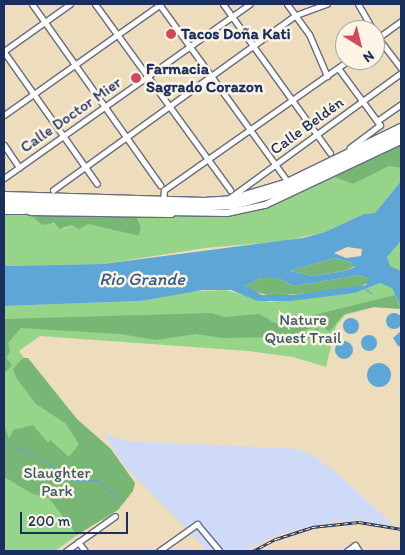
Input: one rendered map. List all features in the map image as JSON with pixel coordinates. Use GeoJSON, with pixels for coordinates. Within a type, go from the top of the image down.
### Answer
{"type":"FeatureCollection","features":[{"type":"Feature","properties":{"kind":"highway"},"geometry":{"type":"LineString","coordinates":[[163,205],[227,200],[284,184],[401,128]]}},
{"type":"Feature","properties":{"kind":"highway"},"geometry":{"type":"LineString","coordinates":[[5,203],[163,205],[213,208],[257,200],[308,180],[401,134]]}},
{"type":"Feature","properties":{"kind":"highway"},"geometry":{"type":"LineString","coordinates":[[5,203],[32,211],[171,213]]}},
{"type":"Feature","properties":{"kind":"main road"},"geometry":{"type":"LineString","coordinates":[[163,205],[171,213],[227,213],[265,204],[401,141]]}},
{"type":"Feature","properties":{"kind":"street"},"geometry":{"type":"LineString","coordinates":[[32,4],[160,185]]}},
{"type":"Feature","properties":{"kind":"street"},"geometry":{"type":"LineString","coordinates":[[70,4],[4,52],[97,184]]}},
{"type":"Feature","properties":{"kind":"street"},"geometry":{"type":"LineString","coordinates":[[95,4],[230,190]]}},
{"type":"Feature","properties":{"kind":"street"},"geometry":{"type":"LineString","coordinates":[[4,115],[160,4],[285,178]]}},
{"type":"Feature","properties":{"kind":"street"},"geometry":{"type":"LineString","coordinates":[[223,4],[330,153]]}},
{"type":"Feature","properties":{"kind":"street","name":"Calle Doctor Mier"},"geometry":{"type":"LineString","coordinates":[[4,178],[250,4]]}},
{"type":"Feature","properties":{"kind":"street"},"geometry":{"type":"LineString","coordinates":[[288,4],[309,34],[327,76]]}},
{"type":"Feature","properties":{"kind":"street"},"geometry":{"type":"LineString","coordinates":[[54,190],[296,15],[327,4]]}},
{"type":"Feature","properties":{"kind":"street"},"geometry":{"type":"LineString","coordinates":[[358,4],[367,20]]}},
{"type":"Feature","properties":{"kind":"street"},"geometry":{"type":"LineString","coordinates":[[385,32],[401,21]]}},
{"type":"Feature","properties":{"kind":"street"},"geometry":{"type":"LineString","coordinates":[[385,49],[401,68]]}},
{"type":"Feature","properties":{"kind":"street"},"geometry":{"type":"LineString","coordinates":[[163,205],[164,190],[208,161],[335,70]]}},
{"type":"Feature","properties":{"kind":"street"},"geometry":{"type":"LineString","coordinates":[[339,70],[379,123]]}},
{"type":"Feature","properties":{"kind":"street","name":"Calle Beldén"},"geometry":{"type":"LineString","coordinates":[[227,200],[401,73]]}},
{"type":"Feature","properties":{"kind":"street"},"geometry":{"type":"LineString","coordinates":[[350,153],[350,148],[401,104]]}},
{"type":"Feature","properties":{"kind":"street"},"geometry":{"type":"LineString","coordinates":[[4,145],[19,167]]}},
{"type":"Feature","properties":{"kind":"street"},"geometry":{"type":"LineString","coordinates":[[66,551],[115,516]]}},
{"type":"Feature","properties":{"kind":"street"},"geometry":{"type":"LineString","coordinates":[[159,551],[197,524],[220,551]]}},
{"type":"Feature","properties":{"kind":"street"},"geometry":{"type":"LineString","coordinates":[[78,542],[84,551]]}},
{"type":"Feature","properties":{"kind":"street"},"geometry":{"type":"LineString","coordinates":[[347,551],[355,545],[359,551]]}},
{"type":"Feature","properties":{"kind":"shaded area"},"geometry":{"type":"Polygon","coordinates":[[[104,434],[125,441],[298,449],[314,456],[338,474],[395,526],[355,520],[325,523],[276,535],[245,551],[208,551],[122,463],[104,434]]]}},
{"type":"Feature","properties":{"kind":"green space"},"geometry":{"type":"Polygon","coordinates":[[[401,145],[401,168],[389,166],[353,184],[334,177],[401,145]]]}},
{"type":"Feature","properties":{"kind":"green space"},"geometry":{"type":"Polygon","coordinates":[[[389,165],[401,168],[401,181],[375,213],[364,214],[325,232],[285,241],[205,248],[103,264],[4,266],[4,211],[28,212],[64,229],[72,225],[88,224],[139,236],[141,227],[137,218],[251,212],[334,177],[353,184],[389,165]]]}},
{"type":"Feature","properties":{"kind":"green space"},"geometry":{"type":"Polygon","coordinates":[[[28,212],[137,218],[141,227],[139,236],[88,224],[79,229],[72,225],[60,229],[54,223],[42,225],[28,212]]]}},
{"type":"Feature","properties":{"kind":"green space"},"geometry":{"type":"Polygon","coordinates":[[[401,241],[401,309],[374,307],[345,315],[336,326],[326,367],[293,357],[248,351],[40,336],[19,351],[126,500],[103,521],[101,518],[55,551],[4,551],[4,306],[140,301],[183,292],[225,290],[270,302],[355,293],[380,283],[392,287],[387,257],[401,241]]]}},
{"type":"Feature","properties":{"kind":"green space"},"geometry":{"type":"Polygon","coordinates":[[[334,258],[350,262],[355,266],[345,271],[312,276],[290,271],[334,258]]]}},
{"type":"Feature","properties":{"kind":"green space"},"geometry":{"type":"Polygon","coordinates":[[[360,275],[369,279],[368,283],[349,290],[272,296],[251,291],[245,286],[261,278],[278,278],[294,286],[360,275]]]}},
{"type":"Feature","properties":{"kind":"green space","name":"Nature Quest Trail"},"geometry":{"type":"Polygon","coordinates":[[[395,295],[401,309],[374,307],[344,314],[329,332],[322,325],[283,337],[222,338],[196,334],[156,340],[120,334],[21,328],[8,343],[10,351],[6,358],[12,365],[4,374],[4,319],[211,313],[225,317],[259,314],[277,324],[395,295]]]}},
{"type":"Feature","properties":{"kind":"green space"},"geometry":{"type":"Polygon","coordinates":[[[317,328],[320,330],[318,342],[301,335],[317,328]]]}},
{"type":"Feature","properties":{"kind":"green space","name":"Slaughter Park"},"geometry":{"type":"Polygon","coordinates":[[[23,358],[28,358],[77,419],[111,449],[135,483],[133,491],[118,510],[77,535],[49,498],[33,494],[4,477],[4,424],[9,439],[13,430],[33,425],[48,443],[50,440],[69,457],[79,444],[65,423],[36,404],[17,379],[13,369],[23,358]]]}},
{"type":"Feature","properties":{"kind":"water","name":"Rio Grande"},"geometry":{"type":"Polygon","coordinates":[[[401,181],[401,241],[387,257],[390,266],[401,271],[401,307],[392,288],[380,283],[355,293],[290,301],[258,301],[231,290],[203,290],[140,301],[4,306],[4,266],[103,264],[303,238],[325,232],[364,214],[375,213],[401,181]],[[347,247],[334,253],[346,258],[361,256],[362,249],[347,247]],[[334,258],[290,271],[312,276],[345,271],[355,267],[350,262],[334,258]],[[360,275],[294,286],[278,278],[261,278],[245,286],[262,295],[292,295],[366,285],[369,279],[360,275]]]}},
{"type":"Feature","properties":{"kind":"water"},"geometry":{"type":"Polygon","coordinates":[[[394,313],[402,321],[394,329],[386,321],[394,313]]]}},
{"type":"Feature","properties":{"kind":"water"},"geometry":{"type":"Polygon","coordinates":[[[348,318],[354,318],[359,323],[357,332],[348,334],[343,329],[343,323],[348,318]]]}},
{"type":"Feature","properties":{"kind":"water"},"geometry":{"type":"Polygon","coordinates":[[[401,331],[401,347],[398,346],[393,338],[401,331]]]}},
{"type":"Feature","properties":{"kind":"water"},"geometry":{"type":"Polygon","coordinates":[[[366,335],[372,335],[377,340],[375,349],[366,351],[361,346],[361,340],[366,335]]]}},
{"type":"Feature","properties":{"kind":"water"},"geometry":{"type":"Polygon","coordinates":[[[340,341],[348,341],[353,346],[351,357],[340,359],[335,354],[335,346],[340,341]]]}},
{"type":"Feature","properties":{"kind":"water"},"geometry":{"type":"Polygon","coordinates":[[[379,363],[388,366],[391,375],[388,384],[379,387],[370,384],[367,375],[370,366],[379,363]]]}},
{"type":"Feature","properties":{"kind":"waterway"},"geometry":{"type":"LineString","coordinates":[[365,289],[371,293]]}},
{"type":"Feature","properties":{"kind":"waterway"},"geometry":{"type":"LineString","coordinates":[[6,446],[10,447]]}},
{"type":"Feature","properties":{"kind":"waterway"},"geometry":{"type":"LineString","coordinates":[[14,446],[38,457]]}},
{"type":"Feature","properties":{"kind":"waterway"},"geometry":{"type":"LineString","coordinates":[[42,459],[53,467]]}},
{"type":"Feature","properties":{"kind":"waterway"},"geometry":{"type":"LineString","coordinates":[[56,468],[69,480]]}},
{"type":"Feature","properties":{"kind":"waterway"},"geometry":{"type":"LineString","coordinates":[[73,480],[97,480],[118,498]]}},
{"type":"Feature","properties":{"kind":"railway"},"geometry":{"type":"LineString","coordinates":[[253,551],[276,539],[312,527],[359,522],[401,529]]}},
{"type":"Feature","properties":{"kind":"place","name":"Tacos Doña Kati"},"geometry":{"type":"Point","coordinates":[171,34]}},
{"type":"Feature","properties":{"kind":"place","name":"Farmacia Sagrado Corazon"},"geometry":{"type":"Point","coordinates":[136,78]}}]}
